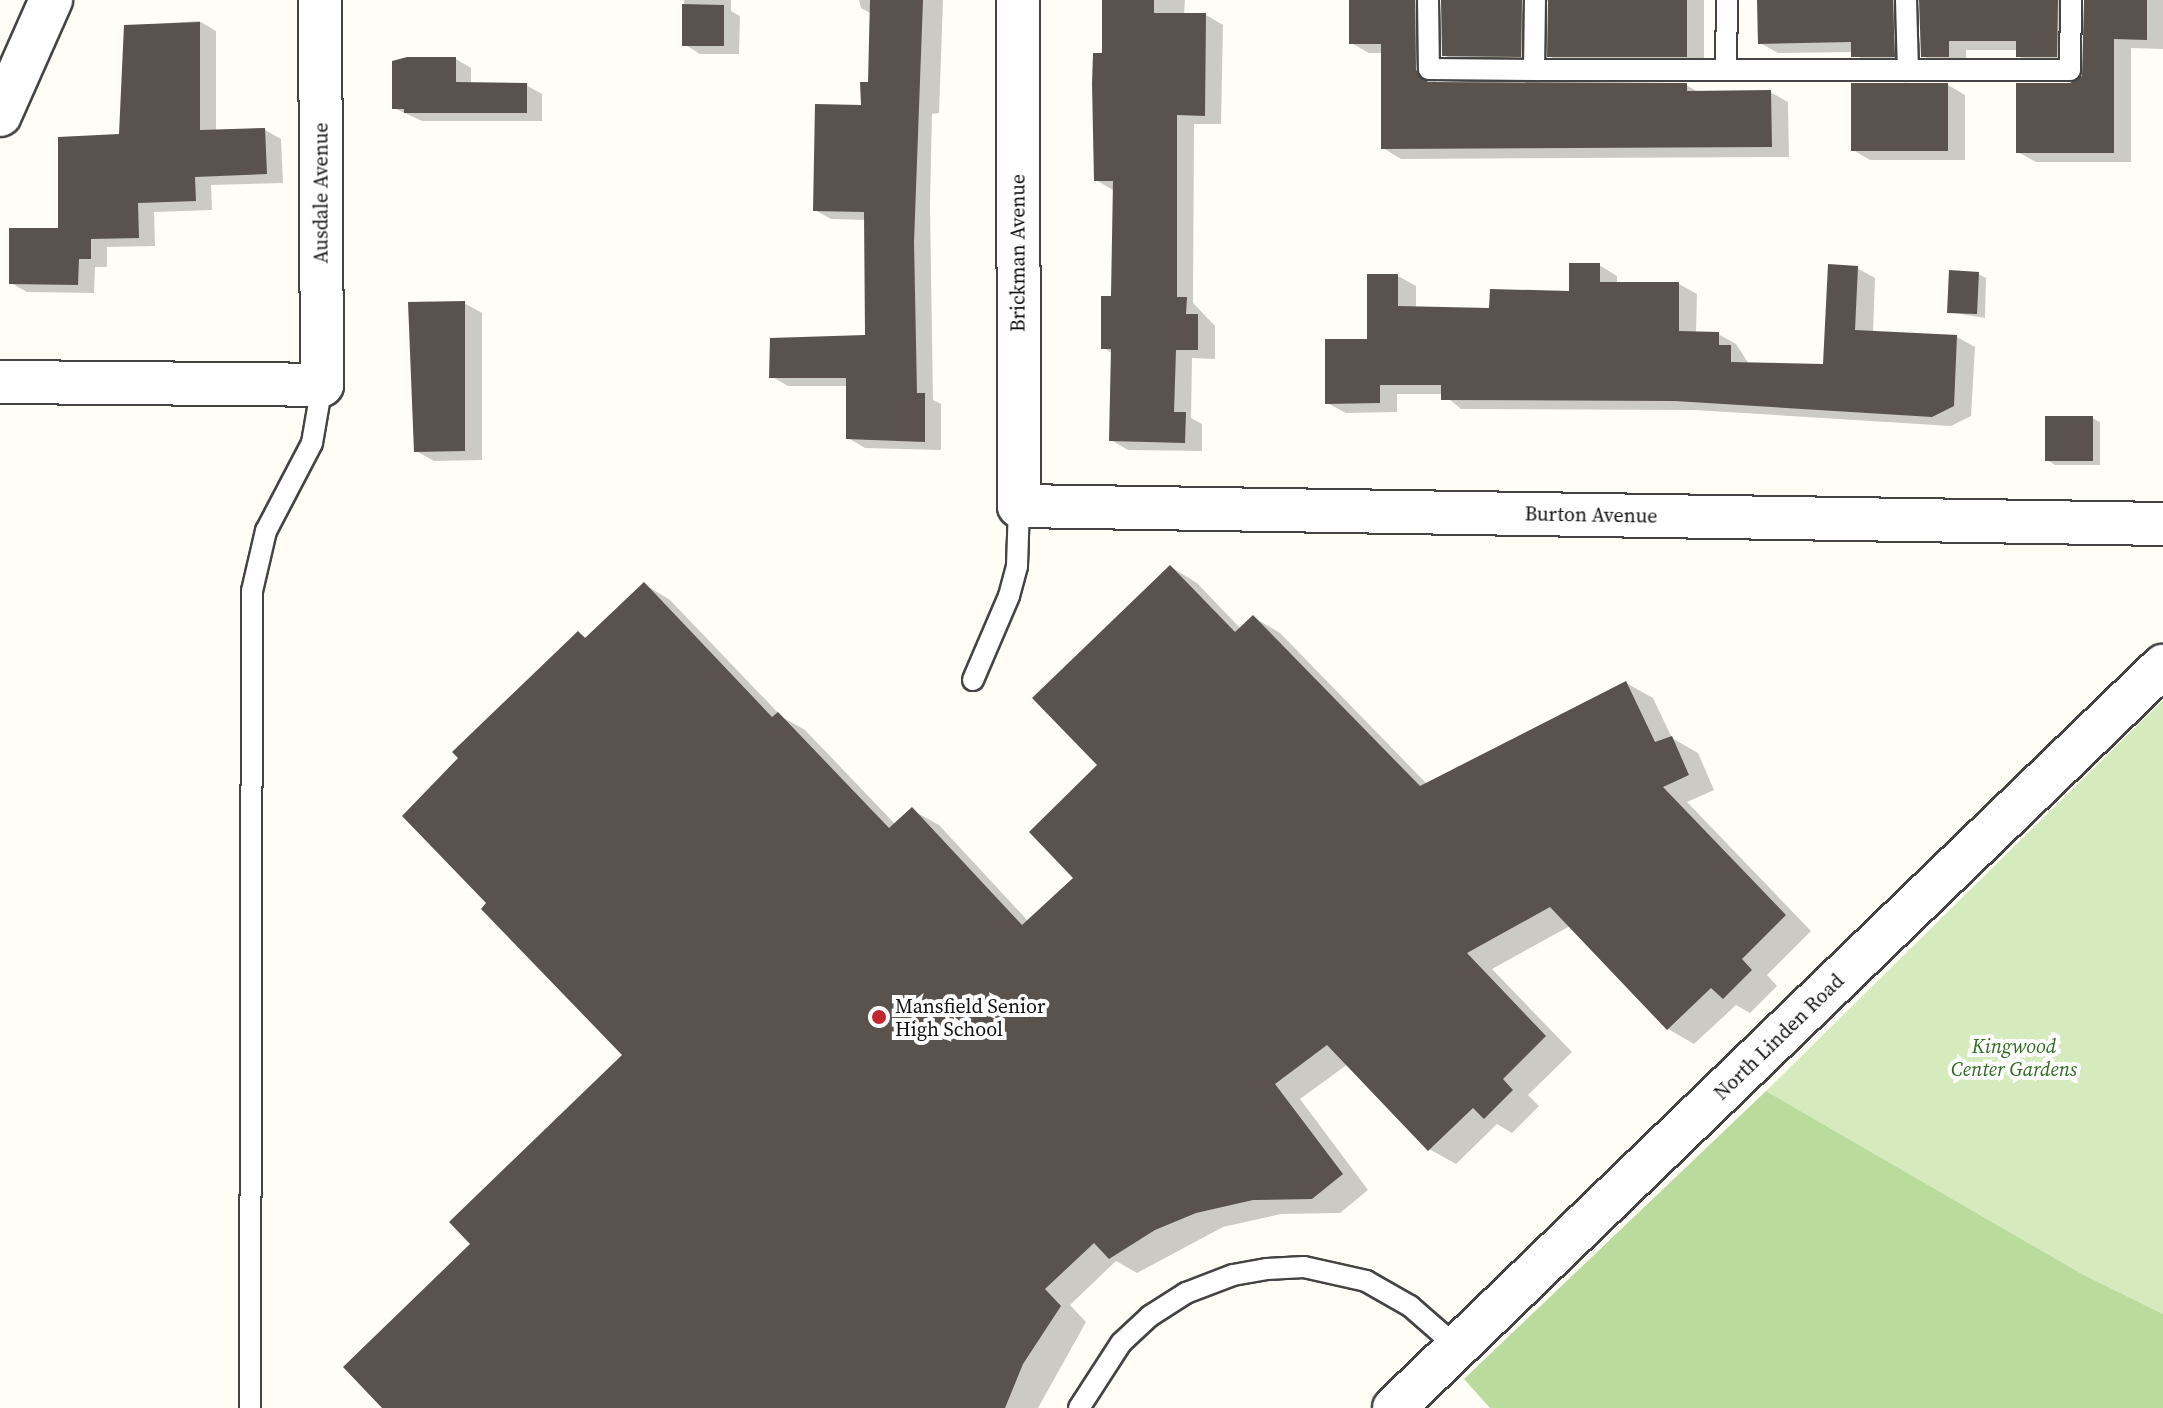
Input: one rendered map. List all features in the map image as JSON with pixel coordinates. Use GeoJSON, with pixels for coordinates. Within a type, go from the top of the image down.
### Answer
{"type":"FeatureCollection","features":[{"type":"Feature","properties":{"kind":"street"},"geometry":{"type":"LineString","coordinates":[[0,115],[51,0]]}},
{"type":"Feature","properties":{"kind":"street","name":"Ausdale Avenue"},"geometry":{"type":"LineString","coordinates":[[320,0],[322,385]]}},
{"type":"Feature","properties":{"kind":"street","name":"Brickman Avenue"},"geometry":{"type":"LineString","coordinates":[[1018,0],[1019,506]]}},
{"type":"Feature","properties":{"kind":"street"},"geometry":{"type":"LineString","coordinates":[[0,382],[322,385]]}},
{"type":"Feature","properties":{"kind":"street","name":"Burton Avenue"},"geometry":{"type":"LineString","coordinates":[[1019,506],[2163,524]]}},
{"type":"Feature","properties":{"kind":"street","name":"North Linden Road"},"geometry":{"type":"LineString","coordinates":[[1394,1408],[2163,666]]}},
{"type":"Feature","properties":{"kind":"lane"},"geometry":{"type":"LineString","coordinates":[[1428,0],[1429,69],[1534,70],[2070,70],[2071,0]]}},
{"type":"Feature","properties":{"kind":"lane"},"geometry":{"type":"LineString","coordinates":[[1534,70],[1535,0]]}},
{"type":"Feature","properties":{"kind":"lane"},"geometry":{"type":"LineString","coordinates":[[1726,69],[1727,0]]}},
{"type":"Feature","properties":{"kind":"lane"},"geometry":{"type":"LineString","coordinates":[[1906,0],[1908,70]]}},
{"type":"Feature","properties":{"kind":"lane"},"geometry":{"type":"LineString","coordinates":[[250,1408],[252,591],[266,531],[312,443],[322,385]]}},
{"type":"Feature","properties":{"kind":"lane"},"geometry":{"type":"LineString","coordinates":[[973,680],[1009,596],[1017,566],[1019,506]]}},
{"type":"Feature","properties":{"kind":"lane"},"geometry":{"type":"LineString","coordinates":[[1079,1408],[1121,1343],[1150,1316],[1186,1293],[1233,1275],[1267,1269],[1304,1267],[1366,1281],[1410,1306],[1457,1347]]}},
{"type":"Feature","properties":{"kind":"green space","name":"Kingwood Center Gardens"},"geometry":{"type":"Polygon","coordinates":[[[2163,700],[2163,1314],[2082,1274],[1766,1091],[2163,700]]]}},
{"type":"Feature","properties":{"kind":"green space"},"geometry":{"type":"Polygon","coordinates":[[[1766,1091],[2082,1274],[2163,1314],[2163,1408],[1490,1408],[1464,1379],[1766,1091]]]}},
{"type":"Feature","properties":{"kind":"building"},"geometry":{"type":"Polygon","coordinates":[[[870,0],[923,0],[914,242],[917,393],[925,393],[925,442],[846,439],[846,378],[769,378],[770,338],[865,335],[864,212],[813,211],[815,104],[861,105],[860,82],[868,82],[870,0]]]}},
{"type":"Feature","properties":{"kind":"building"},"geometry":{"type":"Polygon","coordinates":[[[1102,0],[1154,0],[1154,13],[1206,13],[1205,116],[1177,115],[1177,297],[1187,297],[1186,314],[1198,314],[1198,350],[1176,350],[1174,412],[1186,412],[1185,443],[1109,441],[1111,349],[1101,349],[1101,296],[1111,296],[1113,181],[1094,181],[1092,84],[1093,53],[1102,53],[1102,0]]]}},
{"type":"Feature","properties":{"kind":"building"},"geometry":{"type":"Polygon","coordinates":[[[1349,0],[1415,0],[1416,70],[1428,82],[1687,83],[1687,91],[1771,90],[1772,147],[1381,149],[1381,44],[1349,44],[1349,0]]]}},
{"type":"Feature","properties":{"kind":"building"},"geometry":{"type":"Polygon","coordinates":[[[1441,0],[1522,0],[1521,57],[1442,56],[1441,0]]]}},
{"type":"Feature","properties":{"kind":"building"},"geometry":{"type":"Polygon","coordinates":[[[1548,0],[1687,0],[1687,57],[1547,57],[1548,0]]]}},
{"type":"Feature","properties":{"kind":"building"},"geometry":{"type":"Polygon","coordinates":[[[1757,0],[1893,0],[1895,57],[1851,57],[1851,42],[1758,44],[1757,0]]]}},
{"type":"Feature","properties":{"kind":"building"},"geometry":{"type":"Polygon","coordinates":[[[1919,0],[2058,0],[2057,57],[2016,57],[2016,41],[1949,41],[1949,57],[1921,57],[1919,0]]]}},
{"type":"Feature","properties":{"kind":"building"},"geometry":{"type":"Polygon","coordinates":[[[2084,0],[2147,0],[2147,40],[2114,39],[2114,153],[2016,153],[2016,83],[2070,83],[2082,76],[2084,0]]]}},
{"type":"Feature","properties":{"kind":"building"},"geometry":{"type":"Polygon","coordinates":[[[682,4],[724,5],[724,46],[682,46],[682,4]]]}},
{"type":"Feature","properties":{"kind":"building"},"geometry":{"type":"Polygon","coordinates":[[[200,22],[200,130],[265,128],[267,174],[195,177],[196,201],[138,203],[139,238],[91,239],[91,259],[79,259],[78,285],[9,284],[9,228],[58,228],[58,137],[119,134],[124,25],[200,22]]]}},
{"type":"Feature","properties":{"kind":"building"},"geometry":{"type":"Polygon","coordinates":[[[407,57],[456,57],[456,82],[527,83],[527,113],[404,113],[404,109],[392,109],[392,61],[407,57]]]}},
{"type":"Feature","properties":{"kind":"building"},"geometry":{"type":"Polygon","coordinates":[[[1851,83],[1948,83],[1948,151],[1851,151],[1851,83]]]}},
{"type":"Feature","properties":{"kind":"building"},"geometry":{"type":"Polygon","coordinates":[[[1569,263],[1600,263],[1600,282],[1679,282],[1679,331],[1719,332],[1719,345],[1731,345],[1731,362],[1823,364],[1828,264],[1858,266],[1855,330],[1957,335],[1954,406],[1932,417],[1675,401],[1441,400],[1441,385],[1380,385],[1380,403],[1325,404],[1325,339],[1367,339],[1367,274],[1398,274],[1398,306],[1489,308],[1490,289],[1569,291],[1569,263]]]}},
{"type":"Feature","properties":{"kind":"building"},"geometry":{"type":"Polygon","coordinates":[[[1949,270],[1979,272],[1977,314],[1947,313],[1949,270]]]}},
{"type":"Feature","properties":{"kind":"building"},"geometry":{"type":"Polygon","coordinates":[[[465,301],[465,451],[414,452],[408,302],[465,301]]]}},
{"type":"Feature","properties":{"kind":"building"},"geometry":{"type":"Polygon","coordinates":[[[2045,416],[2093,416],[2093,461],[2045,461],[2045,416]]]}},
{"type":"Feature","properties":{"kind":"building"},"geometry":{"type":"Polygon","coordinates":[[[1170,565],[1235,632],[1253,615],[1420,786],[1626,681],[1655,742],[1672,736],[1689,775],[1663,787],[1786,915],[1742,959],[1752,970],[1723,999],[1711,988],[1667,1030],[1550,907],[1467,953],[1546,1036],[1503,1079],[1513,1090],[1484,1119],[1473,1108],[1428,1151],[1327,1045],[1275,1084],[1343,1174],[1312,1199],[1253,1200],[1196,1213],[1155,1230],[1109,1259],[1094,1243],[1045,1289],[1061,1306],[1023,1364],[1005,1408],[382,1408],[343,1367],[470,1244],[449,1222],[622,1055],[481,909],[486,903],[402,816],[458,758],[452,752],[578,631],[585,638],[644,582],[772,717],[778,712],[889,828],[912,807],[1022,925],[1073,878],[1029,832],[1097,765],[1032,698],[1170,565]]]}},
{"type":"Feature","properties":{"kind":"place","name":"Mansfield Senior High School"},"geometry":{"type":"Point","coordinates":[879,1017]}}]}
